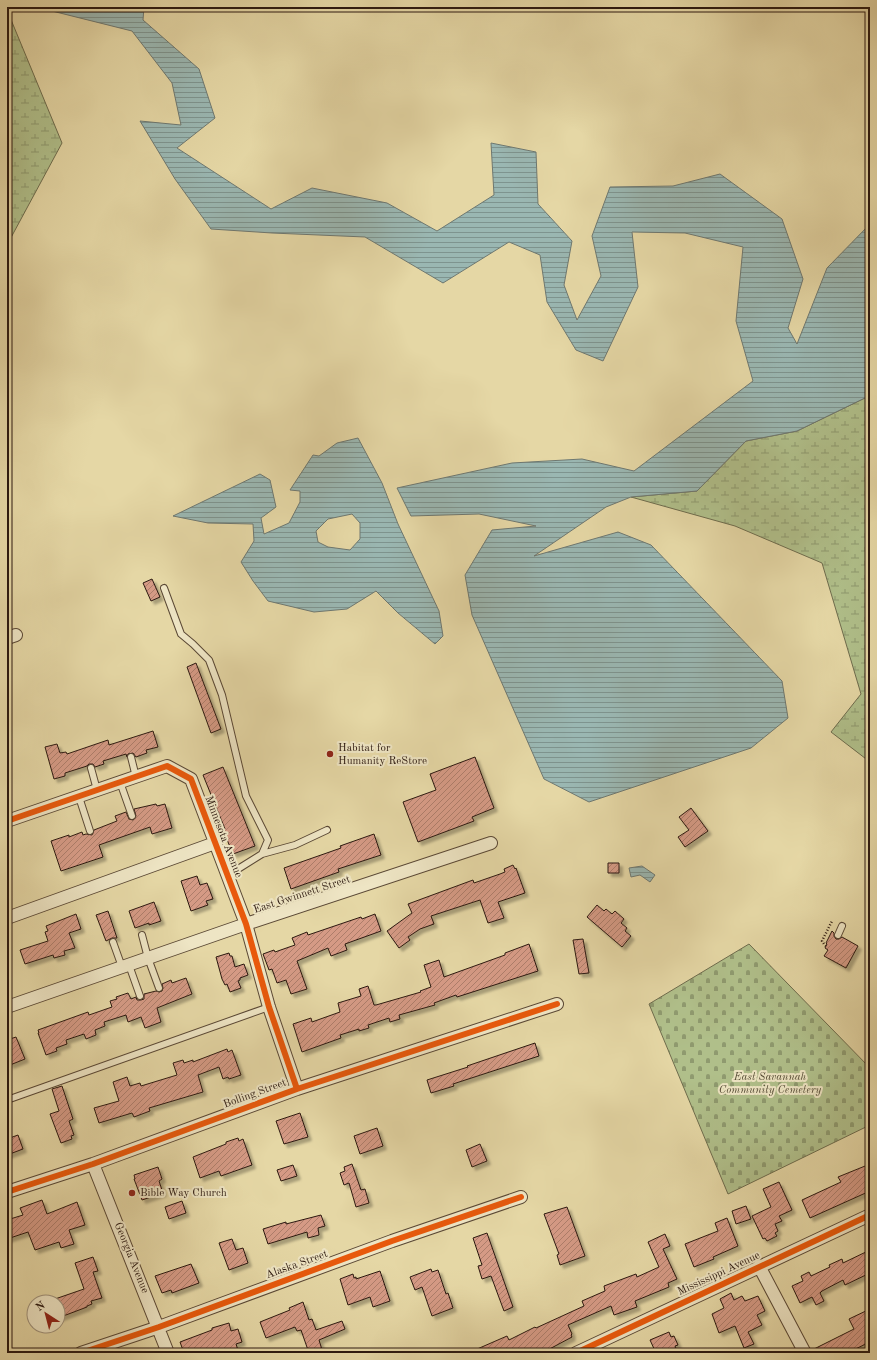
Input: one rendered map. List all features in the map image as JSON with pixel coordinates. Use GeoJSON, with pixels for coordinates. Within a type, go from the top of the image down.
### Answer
{"type":"FeatureCollection","features":[{"type":"Feature","properties":{"kind":"street","name":"Minnesota Avenue"},"geometry":{"type":"LineString","coordinates":[[7,822],[167,766],[191,779],[246,924],[269,1007],[297,1090]]}},
{"type":"Feature","properties":{"kind":"street"},"geometry":{"type":"LineString","coordinates":[[7,918],[215,843]]}},
{"type":"Feature","properties":{"kind":"street","name":"East Gwinnett Street"},"geometry":{"type":"LineString","coordinates":[[7,1007],[246,924],[491,843]]}},
{"type":"Feature","properties":{"kind":"street","name":"Bolling Street"},"geometry":{"type":"LineString","coordinates":[[7,1192],[93,1164],[297,1090],[557,1004]]}},
{"type":"Feature","properties":{"kind":"street","name":"Georgia Avenue"},"geometry":{"type":"LineString","coordinates":[[93,1164],[159,1327],[168,1353]]}},
{"type":"Feature","properties":{"kind":"street","name":"Alaska Street"},"geometry":{"type":"LineString","coordinates":[[80,1353],[159,1327],[392,1241],[521,1197]]}},
{"type":"Feature","properties":{"kind":"street","name":"Mississippi Avenue"},"geometry":{"type":"LineString","coordinates":[[576,1353],[870,1215]]}},
{"type":"Feature","properties":{"kind":"street"},"geometry":{"type":"LineString","coordinates":[[759,1266],[805,1353]]}},
{"type":"Feature","properties":{"kind":"lane"},"geometry":{"type":"LineString","coordinates":[[164,588],[181,634],[209,660],[222,695],[246,796],[268,840],[262,854]]}},
{"type":"Feature","properties":{"kind":"lane"},"geometry":{"type":"LineString","coordinates":[[131,757],[136,777]]}},
{"type":"Feature","properties":{"kind":"lane"},"geometry":{"type":"LineString","coordinates":[[91,768],[97,790]]}},
{"type":"Feature","properties":{"kind":"lane"},"geometry":{"type":"LineString","coordinates":[[120,782],[132,816]]}},
{"type":"Feature","properties":{"kind":"lane"},"geometry":{"type":"LineString","coordinates":[[79,797],[90,831]]}},
{"type":"Feature","properties":{"kind":"lane"},"geometry":{"type":"LineString","coordinates":[[226,873],[238,869],[262,854],[295,845],[327,830]]}},
{"type":"Feature","properties":{"kind":"lane"},"geometry":{"type":"LineString","coordinates":[[838,934],[842,926]]}},
{"type":"Feature","properties":{"kind":"lane"},"geometry":{"type":"LineString","coordinates":[[142,935],[158,988]]}},
{"type":"Feature","properties":{"kind":"lane"},"geometry":{"type":"LineString","coordinates":[[113,942],[140,996]]}},
{"type":"Feature","properties":{"kind":"lane"},"geometry":{"type":"LineString","coordinates":[[7,1100],[269,1007]]}},
{"type":"Feature","properties":{"kind":"path"},"geometry":{"type":"LineString","coordinates":[[826,946],[822,941],[832,921]]}},
{"type":"Feature","properties":{"kind":"green space"},"geometry":{"type":"Polygon","coordinates":[[[7,10],[62,143],[7,245],[7,10]]]}},
{"type":"Feature","properties":{"kind":"green space"},"geometry":{"type":"Polygon","coordinates":[[[870,394],[870,762],[831,732],[861,694],[822,563],[735,526],[631,497],[697,491],[746,441],[797,431],[869,396],[870,394]]]}},
{"type":"Feature","properties":{"kind":"green space","name":"East Savannah Community Cemetery"},"geometry":{"type":"Polygon","coordinates":[[[749,944],[870,1068],[870,1125],[728,1194],[649,1004],[749,944]]]}},
{"type":"Feature","properties":{"kind":"water"},"geometry":{"type":"Polygon","coordinates":[[[144,7],[143,20],[199,69],[215,118],[177,148],[271,209],[312,188],[387,203],[437,231],[494,195],[491,143],[536,152],[538,204],[572,241],[564,285],[577,320],[601,276],[592,236],[610,187],[673,186],[720,174],[782,219],[803,279],[788,328],[797,344],[827,268],[870,224],[869,396],[797,431],[746,441],[697,491],[631,497],[606,507],[534,556],[618,532],[651,545],[782,681],[788,718],[751,748],[589,802],[544,779],[472,615],[465,575],[492,530],[536,526],[479,514],[411,516],[397,488],[512,463],[582,459],[634,471],[753,381],[736,321],[743,247],[685,233],[632,232],[638,287],[603,361],[576,350],[547,302],[540,255],[509,242],[443,283],[365,237],[211,229],[175,179],[140,121],[181,125],[172,83],[132,31],[40,8],[144,7]]]}},
{"type":"Feature","properties":{"kind":"water"},"geometry":{"type":"Polygon","coordinates":[[[358,438],[382,483],[398,524],[439,611],[443,636],[435,644],[398,613],[376,591],[347,609],[314,612],[268,601],[241,562],[254,541],[253,524],[208,523],[173,516],[260,474],[270,480],[276,507],[261,518],[264,534],[289,523],[300,502],[300,491],[290,490],[313,455],[319,456],[337,443],[358,438]],[[352,514],[328,519],[316,531],[318,542],[328,547],[350,550],[360,539],[360,523],[352,514]]]}},
{"type":"Feature","properties":{"kind":"water"},"geometry":{"type":"Polygon","coordinates":[[[642,866],[655,875],[650,882],[640,875],[631,877],[629,868],[642,866]]]}},
{"type":"Feature","properties":{"kind":"building"},"geometry":{"type":"Polygon","coordinates":[[[152,579],[160,597],[151,601],[143,583],[152,579]]]}},
{"type":"Feature","properties":{"kind":"building"},"geometry":{"type":"Polygon","coordinates":[[[196,663],[221,729],[211,733],[187,667],[196,663]]]}},
{"type":"Feature","properties":{"kind":"building"},"geometry":{"type":"Polygon","coordinates":[[[153,731],[158,747],[146,750],[147,753],[136,757],[133,753],[128,754],[127,757],[126,754],[103,761],[104,764],[95,767],[93,764],[89,764],[65,773],[65,776],[54,779],[45,747],[57,744],[60,753],[66,752],[67,754],[108,740],[109,745],[153,731]]]}},
{"type":"Feature","properties":{"kind":"building"},"geometry":{"type":"Polygon","coordinates":[[[475,757],[494,808],[472,817],[474,821],[418,842],[403,802],[436,790],[430,774],[475,757]]]}},
{"type":"Feature","properties":{"kind":"building"},"geometry":{"type":"Polygon","coordinates":[[[223,767],[255,846],[233,854],[223,830],[225,829],[203,775],[223,767]]]}},
{"type":"Feature","properties":{"kind":"building"},"geometry":{"type":"Polygon","coordinates":[[[156,804],[157,806],[165,804],[172,828],[152,834],[150,827],[99,845],[103,857],[61,871],[51,841],[82,832],[83,835],[92,835],[94,830],[117,821],[115,816],[126,812],[129,819],[133,820],[136,816],[134,809],[156,804]]]}},
{"type":"Feature","properties":{"kind":"building"},"geometry":{"type":"Polygon","coordinates":[[[691,808],[708,831],[685,847],[678,837],[689,830],[679,817],[691,808]]]}},
{"type":"Feature","properties":{"kind":"building"},"geometry":{"type":"Polygon","coordinates":[[[374,834],[381,855],[338,869],[339,872],[291,889],[284,868],[341,848],[340,846],[374,834]]]}},
{"type":"Feature","properties":{"kind":"building"},"geometry":{"type":"Polygon","coordinates":[[[608,863],[619,863],[619,873],[608,873],[608,863]]]}},
{"type":"Feature","properties":{"kind":"building"},"geometry":{"type":"Polygon","coordinates":[[[513,865],[515,869],[516,868],[525,893],[498,902],[504,918],[488,923],[480,900],[431,916],[434,924],[420,929],[408,937],[410,940],[399,948],[387,931],[412,913],[408,904],[473,880],[474,883],[500,874],[505,872],[504,869],[513,865]]]}},
{"type":"Feature","properties":{"kind":"building"},"geometry":{"type":"Polygon","coordinates":[[[197,876],[200,885],[207,883],[213,899],[206,901],[208,905],[191,911],[181,881],[197,876]]]}},
{"type":"Feature","properties":{"kind":"building"},"geometry":{"type":"Polygon","coordinates":[[[154,902],[161,921],[135,928],[129,911],[154,902]]]}},
{"type":"Feature","properties":{"kind":"building"},"geometry":{"type":"Polygon","coordinates":[[[597,905],[604,911],[606,909],[612,914],[615,911],[624,919],[621,923],[627,928],[625,931],[631,936],[622,947],[587,917],[597,905]]]}},
{"type":"Feature","properties":{"kind":"building"},"geometry":{"type":"Polygon","coordinates":[[[108,911],[117,938],[112,938],[106,941],[96,915],[108,911]]]}},
{"type":"Feature","properties":{"kind":"building"},"geometry":{"type":"Polygon","coordinates":[[[76,914],[81,929],[69,933],[75,948],[64,951],[65,955],[54,958],[53,955],[25,964],[20,950],[48,941],[45,932],[48,931],[46,926],[76,914]]]}},
{"type":"Feature","properties":{"kind":"building"},"geometry":{"type":"Polygon","coordinates":[[[375,914],[381,931],[345,944],[347,950],[331,956],[328,948],[297,961],[307,989],[291,994],[286,980],[277,983],[272,969],[269,970],[263,954],[274,950],[275,952],[295,945],[292,938],[307,932],[308,935],[361,917],[362,919],[375,914]]]}},
{"type":"Feature","properties":{"kind":"building"},"geometry":{"type":"Polygon","coordinates":[[[832,931],[836,939],[842,937],[858,946],[846,968],[824,956],[828,950],[825,948],[826,943],[832,931]]]}},
{"type":"Feature","properties":{"kind":"building"},"geometry":{"type":"Polygon","coordinates":[[[583,939],[589,973],[579,974],[573,940],[583,939]]]}},
{"type":"Feature","properties":{"kind":"building"},"geometry":{"type":"Polygon","coordinates":[[[529,944],[538,971],[457,997],[456,995],[434,1003],[435,1005],[399,1015],[400,1019],[390,1022],[389,1018],[368,1025],[369,1028],[359,1031],[359,1029],[340,1035],[341,1038],[302,1052],[293,1024],[311,1018],[312,1022],[340,1012],[338,1003],[361,996],[359,989],[368,986],[374,1005],[376,1005],[421,992],[420,991],[431,987],[424,965],[439,960],[444,977],[505,955],[505,953],[529,944]]]}},
{"type":"Feature","properties":{"kind":"building"},"geometry":{"type":"Polygon","coordinates":[[[229,953],[230,956],[232,956],[235,967],[244,964],[248,975],[240,978],[238,981],[241,988],[230,992],[227,984],[225,985],[222,979],[216,957],[229,953]]]}},
{"type":"Feature","properties":{"kind":"building"},"geometry":{"type":"Polygon","coordinates":[[[186,978],[192,994],[157,1008],[161,1022],[145,1028],[141,1017],[128,1022],[126,1015],[104,1022],[105,1026],[95,1030],[96,1035],[86,1039],[84,1034],[66,1040],[67,1044],[56,1048],[57,1051],[46,1055],[38,1030],[88,1012],[89,1015],[112,1007],[110,1001],[117,999],[116,997],[128,993],[131,999],[136,997],[137,1000],[144,999],[144,994],[162,991],[162,984],[171,980],[172,983],[186,978]]]}},
{"type":"Feature","properties":{"kind":"building"},"geometry":{"type":"Polygon","coordinates":[[[16,1037],[25,1059],[10,1065],[7,1058],[7,1040],[16,1037]]]}},
{"type":"Feature","properties":{"kind":"building"},"geometry":{"type":"Polygon","coordinates":[[[535,1043],[539,1056],[453,1084],[454,1086],[431,1093],[427,1080],[535,1043]]]}},
{"type":"Feature","properties":{"kind":"building"},"geometry":{"type":"Polygon","coordinates":[[[227,1049],[228,1052],[232,1050],[241,1075],[229,1079],[228,1077],[223,1079],[219,1067],[198,1075],[203,1092],[149,1108],[150,1111],[134,1117],[132,1113],[99,1123],[94,1108],[119,1101],[113,1082],[127,1077],[130,1086],[140,1083],[141,1086],[177,1075],[173,1063],[183,1060],[184,1063],[193,1060],[193,1062],[227,1049]]]}},
{"type":"Feature","properties":{"kind":"building"},"geometry":{"type":"Polygon","coordinates":[[[62,1086],[73,1119],[69,1121],[74,1135],[71,1136],[72,1139],[61,1143],[50,1114],[59,1111],[52,1089],[62,1086]]]}},
{"type":"Feature","properties":{"kind":"building"},"geometry":{"type":"Polygon","coordinates":[[[300,1113],[308,1137],[284,1144],[276,1121],[300,1113]]]}},
{"type":"Feature","properties":{"kind":"building"},"geometry":{"type":"Polygon","coordinates":[[[377,1128],[383,1146],[360,1154],[354,1136],[377,1128]]]}},
{"type":"Feature","properties":{"kind":"building"},"geometry":{"type":"Polygon","coordinates":[[[18,1135],[23,1149],[7,1155],[7,1139],[18,1135]]]}},
{"type":"Feature","properties":{"kind":"building"},"geometry":{"type":"Polygon","coordinates":[[[238,1138],[239,1141],[243,1139],[252,1165],[221,1176],[219,1171],[200,1178],[193,1157],[238,1138]]]}},
{"type":"Feature","properties":{"kind":"building"},"geometry":{"type":"Polygon","coordinates":[[[480,1144],[487,1161],[472,1167],[466,1150],[480,1144]]]}},
{"type":"Feature","properties":{"kind":"building"},"geometry":{"type":"Polygon","coordinates":[[[352,1164],[361,1190],[365,1189],[369,1203],[356,1207],[349,1183],[344,1185],[340,1173],[345,1171],[344,1167],[352,1164]]]}},
{"type":"Feature","properties":{"kind":"building"},"geometry":{"type":"Polygon","coordinates":[[[870,1164],[870,1191],[810,1218],[802,1200],[841,1182],[838,1177],[870,1164]]]}},
{"type":"Feature","properties":{"kind":"building"},"geometry":{"type":"Polygon","coordinates":[[[293,1165],[297,1176],[281,1181],[277,1170],[293,1165]]]}},
{"type":"Feature","properties":{"kind":"building"},"geometry":{"type":"Polygon","coordinates":[[[158,1167],[162,1179],[159,1181],[163,1193],[142,1200],[134,1179],[134,1175],[158,1167]]]}},
{"type":"Feature","properties":{"kind":"building"},"geometry":{"type":"Polygon","coordinates":[[[779,1182],[792,1210],[779,1216],[782,1221],[775,1224],[778,1231],[775,1233],[777,1236],[767,1241],[765,1238],[763,1239],[752,1216],[771,1207],[763,1189],[779,1182]]]}},
{"type":"Feature","properties":{"kind":"building"},"geometry":{"type":"Polygon","coordinates":[[[42,1200],[47,1214],[77,1202],[85,1225],[69,1230],[74,1244],[61,1248],[59,1242],[35,1250],[28,1232],[7,1239],[7,1220],[23,1215],[20,1208],[42,1200]]]}},
{"type":"Feature","properties":{"kind":"building"},"geometry":{"type":"Polygon","coordinates":[[[182,1201],[186,1213],[169,1219],[165,1207],[182,1201]]]}},
{"type":"Feature","properties":{"kind":"building"},"geometry":{"type":"Polygon","coordinates":[[[746,1206],[751,1219],[736,1224],[732,1211],[746,1206]]]}},
{"type":"Feature","properties":{"kind":"building"},"geometry":{"type":"Polygon","coordinates":[[[567,1207],[585,1256],[560,1265],[557,1255],[559,1254],[544,1214],[567,1207]]]}},
{"type":"Feature","properties":{"kind":"building"},"geometry":{"type":"Polygon","coordinates":[[[321,1215],[325,1226],[318,1228],[319,1235],[308,1238],[307,1232],[268,1244],[263,1229],[286,1222],[286,1224],[321,1215]]]}},
{"type":"Feature","properties":{"kind":"building"},"geometry":{"type":"Polygon","coordinates":[[[727,1218],[738,1246],[713,1257],[714,1259],[694,1267],[685,1244],[718,1231],[715,1223],[727,1218]]]}},
{"type":"Feature","properties":{"kind":"building"},"geometry":{"type":"Polygon","coordinates":[[[487,1233],[513,1307],[504,1311],[491,1276],[482,1279],[478,1266],[482,1265],[473,1238],[487,1233]]]}},
{"type":"Feature","properties":{"kind":"building"},"geometry":{"type":"Polygon","coordinates":[[[665,1234],[670,1246],[663,1249],[677,1279],[668,1283],[669,1287],[635,1301],[637,1307],[614,1315],[611,1306],[568,1325],[572,1337],[542,1353],[468,1353],[507,1336],[509,1340],[584,1306],[582,1301],[605,1291],[604,1286],[636,1274],[637,1277],[659,1267],[648,1242],[665,1234]]]}},
{"type":"Feature","properties":{"kind":"building"},"geometry":{"type":"Polygon","coordinates":[[[232,1239],[236,1250],[243,1248],[248,1263],[229,1270],[219,1243],[232,1239]]]}},
{"type":"Feature","properties":{"kind":"building"},"geometry":{"type":"Polygon","coordinates":[[[870,1250],[870,1273],[845,1285],[843,1280],[822,1291],[820,1293],[824,1301],[816,1305],[812,1297],[800,1303],[792,1286],[803,1281],[801,1276],[809,1272],[811,1276],[830,1267],[829,1265],[842,1259],[843,1263],[870,1250]]]}},
{"type":"Feature","properties":{"kind":"building"},"geometry":{"type":"Polygon","coordinates":[[[93,1257],[98,1271],[93,1272],[102,1298],[91,1301],[92,1304],[87,1307],[66,1315],[66,1295],[84,1289],[75,1263],[93,1257]]]}},
{"type":"Feature","properties":{"kind":"building"},"geometry":{"type":"Polygon","coordinates":[[[191,1264],[199,1283],[172,1293],[171,1290],[162,1293],[155,1276],[191,1264]]]}},
{"type":"Feature","properties":{"kind":"building"},"geometry":{"type":"Polygon","coordinates":[[[431,1269],[432,1272],[438,1270],[446,1294],[448,1293],[453,1308],[432,1316],[422,1287],[415,1290],[410,1277],[431,1269]]]}},
{"type":"Feature","properties":{"kind":"building"},"geometry":{"type":"Polygon","coordinates":[[[380,1271],[390,1301],[373,1307],[370,1297],[348,1305],[340,1279],[353,1274],[354,1278],[356,1277],[356,1279],[380,1271]]]}},
{"type":"Feature","properties":{"kind":"building"},"geometry":{"type":"Polygon","coordinates":[[[731,1293],[734,1300],[742,1296],[745,1301],[758,1296],[765,1311],[757,1315],[762,1325],[748,1332],[754,1344],[744,1348],[735,1326],[719,1333],[712,1314],[724,1308],[720,1299],[731,1293]]]}},
{"type":"Feature","properties":{"kind":"building"},"geometry":{"type":"Polygon","coordinates":[[[303,1302],[309,1320],[312,1319],[316,1330],[342,1321],[345,1329],[319,1340],[323,1353],[309,1353],[301,1330],[297,1331],[295,1327],[266,1338],[260,1322],[290,1310],[289,1308],[303,1302]]]}},
{"type":"Feature","properties":{"kind":"building"},"geometry":{"type":"Polygon","coordinates":[[[870,1309],[870,1342],[847,1353],[812,1353],[812,1350],[854,1329],[849,1319],[870,1309]]]}},
{"type":"Feature","properties":{"kind":"building"},"geometry":{"type":"Polygon","coordinates":[[[229,1323],[231,1331],[238,1329],[242,1342],[236,1344],[238,1350],[229,1353],[184,1353],[180,1342],[212,1330],[212,1328],[229,1323]]]}},
{"type":"Feature","properties":{"kind":"building"},"geometry":{"type":"Polygon","coordinates":[[[669,1332],[671,1337],[674,1336],[678,1345],[675,1346],[678,1353],[656,1353],[650,1340],[669,1332]]]}},
{"type":"Feature","properties":{"kind":"cycle path"},"geometry":{"type":"LineString","coordinates":[[7,821],[167,766],[191,779],[246,924],[269,1007],[297,1089]]}},
{"type":"Feature","properties":{"kind":"cycle path"},"geometry":{"type":"LineString","coordinates":[[7,1192],[93,1164],[297,1089],[557,1004]]}},
{"type":"Feature","properties":{"kind":"cycle path"},"geometry":{"type":"LineString","coordinates":[[81,1353],[159,1327],[392,1241],[521,1197]]}},
{"type":"Feature","properties":{"kind":"cycle path"},"geometry":{"type":"LineString","coordinates":[[576,1353],[870,1215]]}},
{"type":"Feature","properties":{"kind":"place","name":"Habitat for Humanity ReStore"},"geometry":{"type":"Point","coordinates":[330,754]}},
{"type":"Feature","properties":{"kind":"place","name":"Bible Way Church"},"geometry":{"type":"Point","coordinates":[132,1193]}}]}
